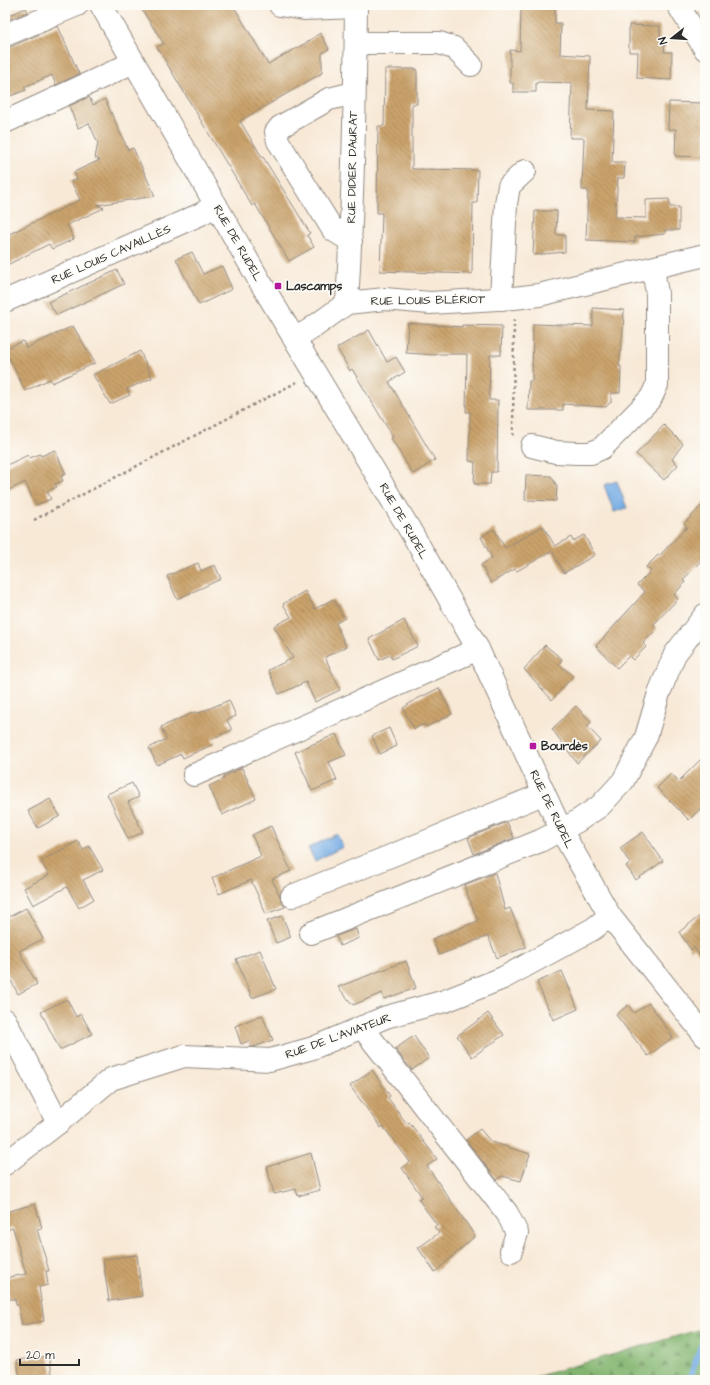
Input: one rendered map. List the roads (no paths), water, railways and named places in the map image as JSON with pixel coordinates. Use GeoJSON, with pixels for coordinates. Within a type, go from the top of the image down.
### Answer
{"type":"FeatureCollection","features":[{"type":"Feature","properties":{"kind":"street"},"geometry":{"type":"LineString","coordinates":[[5,35],[77,5]]}},
{"type":"Feature","properties":{"kind":"street","name":"RUE DE RUDEL"},"geometry":{"type":"LineString","coordinates":[[101,5],[216,205],[410,530],[478,649],[561,830],[610,916],[705,1036]]}},
{"type":"Feature","properties":{"kind":"street","name":"RUE DIDIER DAURAT"},"geometry":{"type":"LineString","coordinates":[[280,5],[304,9],[356,6],[351,241],[347,303]]}},
{"type":"Feature","properties":{"kind":"street"},"geometry":{"type":"LineString","coordinates":[[678,5],[705,50]]}},
{"type":"Feature","properties":{"kind":"street"},"geometry":{"type":"LineString","coordinates":[[356,42],[438,43],[454,48],[471,65]]}},
{"type":"Feature","properties":{"kind":"street"},"geometry":{"type":"LineString","coordinates":[[5,122],[111,74],[133,62]]}},
{"type":"Feature","properties":{"kind":"street","name":"RUE DIDIER DAURAT"},"geometry":{"type":"LineString","coordinates":[[351,241],[333,230],[278,141],[276,132],[280,127],[329,99],[354,93]]}},
{"type":"Feature","properties":{"kind":"street","name":"RUE LOUIS BLÉRIOT"},"geometry":{"type":"LineString","coordinates":[[508,299],[506,204],[509,186],[525,171]]}},
{"type":"Feature","properties":{"kind":"street","name":"RUE LOUIS CAVAILLÈS"},"geometry":{"type":"LineString","coordinates":[[5,301],[194,218],[216,205]]}},
{"type":"Feature","properties":{"kind":"street","name":"RUE LOUIS BLÉRIOT"},"geometry":{"type":"LineString","coordinates":[[294,338],[310,329],[347,303],[385,299],[430,303],[508,299],[539,295],[705,255]]}},
{"type":"Feature","properties":{"kind":"street"},"geometry":{"type":"LineString","coordinates":[[532,446],[556,452],[591,453],[602,448],[651,398],[657,384],[657,294],[653,268]]}},
{"type":"Feature","properties":{"kind":"street"},"geometry":{"type":"LineString","coordinates":[[311,932],[540,841],[576,822],[600,806],[623,781],[646,737],[659,693],[675,654],[705,615]]}},
{"type":"Feature","properties":{"kind":"street"},"geometry":{"type":"LineString","coordinates":[[194,775],[478,649]]}},
{"type":"Feature","properties":{"kind":"street"},"geometry":{"type":"LineString","coordinates":[[292,896],[544,794]]}},
{"type":"Feature","properties":{"kind":"street","name":"RUE DE L'AVIATEUR"},"geometry":{"type":"LineString","coordinates":[[5,1164],[111,1079],[184,1056],[270,1060],[313,1048],[386,1017],[445,1001],[503,978],[593,929],[610,916]]}},
{"type":"Feature","properties":{"kind":"street"},"geometry":{"type":"LineString","coordinates":[[5,1020],[58,1123]]}},
{"type":"Feature","properties":{"kind":"street"},"geometry":{"type":"LineString","coordinates":[[362,1027],[507,1213],[517,1233],[511,1252]]}},
{"type":"Feature","properties":{"kind":"water"},"geometry":{"type":"Polygon","coordinates":[[[617,481],[627,508],[614,512],[604,485],[617,481]]]}},
{"type":"Feature","properties":{"kind":"water"},"geometry":{"type":"Polygon","coordinates":[[[337,834],[343,847],[315,861],[308,848],[337,834]]]}},
{"type":"Feature","properties":{"kind":"waterway"},"geometry":{"type":"LineString","coordinates":[[689,1380],[705,1335]]}},
{"type":"Feature","properties":{"kind":"place","name":"Lascamps"},"geometry":{"type":"Point","coordinates":[278,286]}},
{"type":"Feature","properties":{"kind":"place","name":"Bourdès"},"geometry":{"type":"Point","coordinates":[533,746]}}]}
